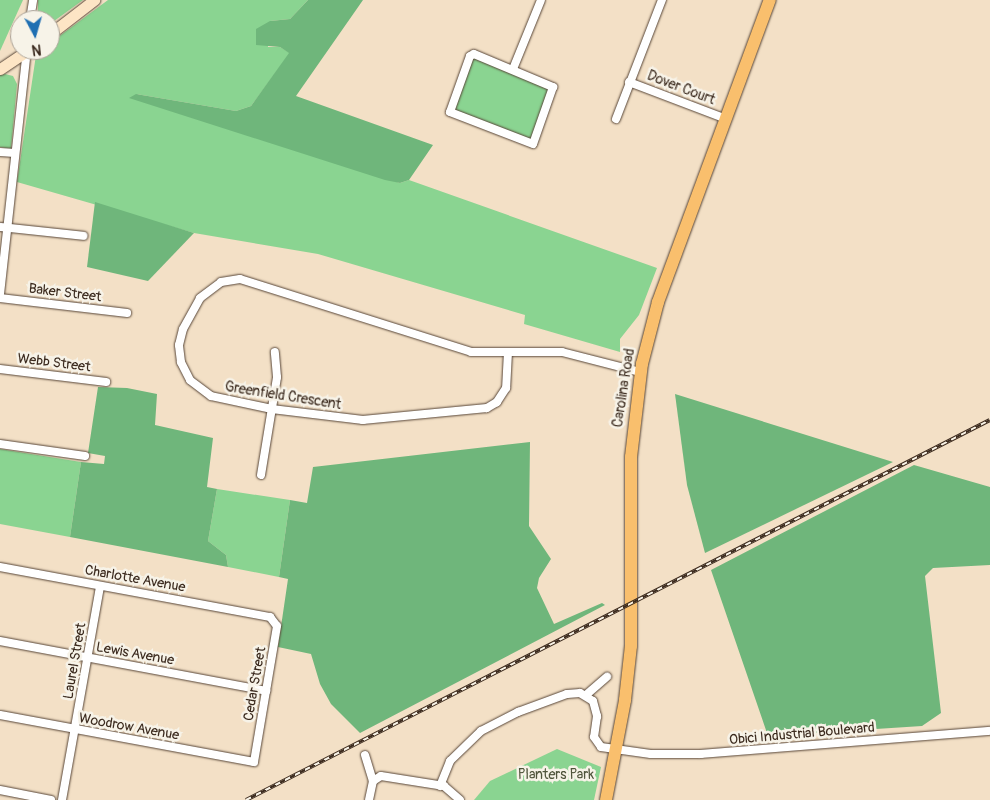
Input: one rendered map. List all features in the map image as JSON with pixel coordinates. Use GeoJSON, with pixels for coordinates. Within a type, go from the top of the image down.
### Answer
{"type":"FeatureCollection","features":[{"type":"Feature","properties":{"kind":"main road","name":"Carolina Road"},"geometry":{"type":"LineString","coordinates":[[606,800],[616,749],[632,631],[631,457],[640,372],[658,302],[724,118],[770,0]]}},
{"type":"Feature","properties":{"kind":"street"},"geometry":{"type":"LineString","coordinates":[[60,26],[94,0]]}},
{"type":"Feature","properties":{"kind":"street"},"geometry":{"type":"LineString","coordinates":[[513,69],[541,0]]}},
{"type":"Feature","properties":{"kind":"street"},"geometry":{"type":"LineString","coordinates":[[616,119],[662,0]]}},
{"type":"Feature","properties":{"kind":"street"},"geometry":{"type":"LineString","coordinates":[[471,55],[513,69],[553,87],[533,144],[450,112],[471,55]]}},
{"type":"Feature","properties":{"kind":"street"},"geometry":{"type":"LineString","coordinates":[[0,69],[13,60]]}},
{"type":"Feature","properties":{"kind":"street"},"geometry":{"type":"LineString","coordinates":[[0,294],[4,228],[16,153],[26,60]]}},
{"type":"Feature","properties":{"kind":"street","name":"Dover Court"},"geometry":{"type":"LineString","coordinates":[[629,82],[724,118]]}},
{"type":"Feature","properties":{"kind":"street"},"geometry":{"type":"LineString","coordinates":[[0,152],[16,153]]}},
{"type":"Feature","properties":{"kind":"street"},"geometry":{"type":"LineString","coordinates":[[4,228],[84,236]]}},
{"type":"Feature","properties":{"kind":"street","name":"Greenfield Crescent"},"geometry":{"type":"LineString","coordinates":[[508,352],[509,372],[503,395],[492,406],[480,411],[363,420],[272,409],[224,400],[202,392],[190,380],[181,362],[179,345],[183,329],[200,298],[221,282],[249,280],[458,349],[484,353],[508,352],[562,352],[640,372]]}},
{"type":"Feature","properties":{"kind":"street","name":"Baker Street"},"geometry":{"type":"LineString","coordinates":[[0,298],[128,313]]}},
{"type":"Feature","properties":{"kind":"street"},"geometry":{"type":"LineString","coordinates":[[261,475],[277,373],[274,352]]}},
{"type":"Feature","properties":{"kind":"street","name":"Webb Street"},"geometry":{"type":"LineString","coordinates":[[0,369],[106,382]]}},
{"type":"Feature","properties":{"kind":"street"},"geometry":{"type":"LineString","coordinates":[[0,444],[86,456]]}},
{"type":"Feature","properties":{"kind":"street","name":"Charlotte Avenue"},"geometry":{"type":"LineString","coordinates":[[0,567],[265,616]]}},
{"type":"Feature","properties":{"kind":"street","name":"Laurel Street"},"geometry":{"type":"LineString","coordinates":[[62,800],[100,586]]}},
{"type":"Feature","properties":{"kind":"street","name":"Cedar Street"},"geometry":{"type":"LineString","coordinates":[[254,762],[277,626],[274,619],[265,616]]}},
{"type":"Feature","properties":{"kind":"street","name":"Lewis Avenue"},"geometry":{"type":"LineString","coordinates":[[0,641],[266,691]]}},
{"type":"Feature","properties":{"kind":"street"},"geometry":{"type":"LineString","coordinates":[[440,786],[455,755],[494,723],[548,699],[567,694],[586,695],[607,677]]}},
{"type":"Feature","properties":{"kind":"street"},"geometry":{"type":"LineString","coordinates":[[586,695],[596,706],[597,744],[616,749]]}},
{"type":"Feature","properties":{"kind":"street","name":"Woodrow Avenue"},"geometry":{"type":"LineString","coordinates":[[0,716],[254,762]]}},
{"type":"Feature","properties":{"kind":"street","name":"Obici Industrial Boulevard"},"geometry":{"type":"LineString","coordinates":[[616,749],[651,754],[701,754],[990,731]]}},
{"type":"Feature","properties":{"kind":"street"},"geometry":{"type":"LineString","coordinates":[[365,754],[373,782],[369,800]]}},
{"type":"Feature","properties":{"kind":"street"},"geometry":{"type":"LineString","coordinates":[[373,782],[382,776],[440,786],[453,791],[460,800]]}},
{"type":"Feature","properties":{"kind":"street"},"geometry":{"type":"LineString","coordinates":[[0,790],[51,800]]}},
{"type":"Feature","properties":{"kind":"green space"},"geometry":{"type":"Polygon","coordinates":[[[0,0],[23,0],[18,10],[10,10],[10,29],[0,51],[0,0]]]}},
{"type":"Feature","properties":{"kind":"green space"},"geometry":{"type":"Polygon","coordinates":[[[38,0],[83,0],[60,17],[60,10],[38,10],[38,0]]]}},
{"type":"Feature","properties":{"kind":"green space"},"geometry":{"type":"Polygon","coordinates":[[[108,0],[308,0],[290,19],[270,21],[268,47],[280,47],[290,53],[251,106],[236,111],[136,94],[400,183],[409,180],[657,268],[639,315],[620,339],[620,352],[524,324],[525,315],[318,254],[194,233],[17,182],[35,60],[60,60],[60,36],[108,0]]]}},
{"type":"Feature","properties":{"kind":"green space"},"geometry":{"type":"Polygon","coordinates":[[[308,0],[363,0],[296,96],[433,145],[409,180],[400,183],[385,180],[129,98],[136,94],[236,111],[251,106],[289,53],[280,47],[256,45],[256,29],[270,21],[290,19],[308,0]]]}},
{"type":"Feature","properties":{"kind":"green space"},"geometry":{"type":"Polygon","coordinates":[[[473,58],[551,89],[530,142],[452,111],[473,58]]]}},
{"type":"Feature","properties":{"kind":"green space"},"geometry":{"type":"Polygon","coordinates":[[[0,75],[13,76],[17,84],[11,149],[0,147],[0,75]]]}},
{"type":"Feature","properties":{"kind":"green space"},"geometry":{"type":"Polygon","coordinates":[[[95,202],[194,233],[148,281],[87,267],[95,202]]]}},
{"type":"Feature","properties":{"kind":"green space"},"geometry":{"type":"Polygon","coordinates":[[[98,387],[127,388],[157,394],[155,425],[213,438],[207,487],[217,489],[208,541],[226,555],[228,567],[70,537],[81,462],[104,464],[105,456],[88,453],[98,387]]]}},
{"type":"Feature","properties":{"kind":"green space"},"geometry":{"type":"Polygon","coordinates":[[[675,394],[893,462],[705,553],[687,485],[675,394]]]}},
{"type":"Feature","properties":{"kind":"green space"},"geometry":{"type":"Polygon","coordinates":[[[530,442],[529,526],[551,559],[539,578],[537,588],[554,624],[602,603],[605,605],[360,733],[331,704],[320,684],[311,654],[278,647],[288,579],[279,577],[290,500],[307,503],[313,467],[530,442]]]}},
{"type":"Feature","properties":{"kind":"green space"},"geometry":{"type":"Polygon","coordinates":[[[0,449],[81,462],[70,537],[0,524],[0,449]]]}},
{"type":"Feature","properties":{"kind":"green space"},"geometry":{"type":"Polygon","coordinates":[[[914,465],[990,487],[990,565],[933,568],[925,576],[941,713],[922,726],[768,736],[711,570],[914,465]]]}},
{"type":"Feature","properties":{"kind":"green space"},"geometry":{"type":"Polygon","coordinates":[[[217,489],[290,500],[279,577],[228,567],[226,555],[208,541],[217,489]]]}},
{"type":"Feature","properties":{"kind":"green space","name":"Planters Park"},"geometry":{"type":"Polygon","coordinates":[[[557,749],[601,767],[594,800],[474,800],[490,781],[557,749]]]}},
{"type":"Feature","properties":{"kind":"railway"},"geometry":{"type":"LineString","coordinates":[[246,800],[990,420]]}}]}
